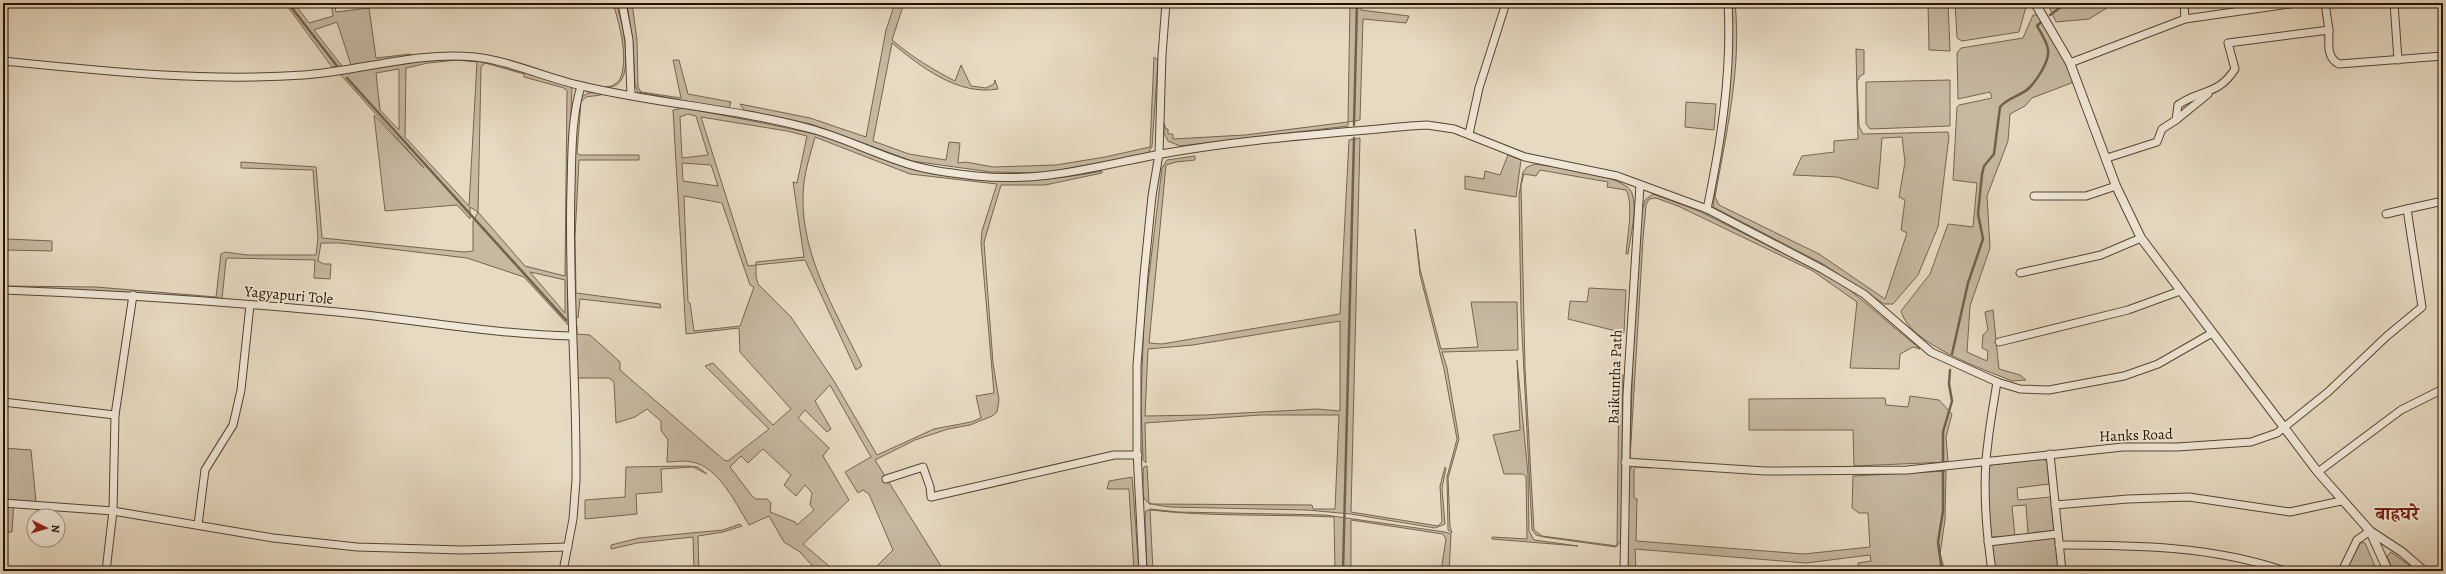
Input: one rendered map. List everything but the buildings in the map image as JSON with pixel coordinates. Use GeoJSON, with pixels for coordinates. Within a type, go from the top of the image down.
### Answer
{"type":"FeatureCollection","features":[{"type":"Feature","properties":{"kind":"street"},"geometry":{"type":"LineString","coordinates":[[622,3],[629,40],[631,95]]}},
{"type":"Feature","properties":{"kind":"street"},"geometry":{"type":"LineString","coordinates":[[1144,571],[1138,454],[1137,365],[1144,275],[1160,154],[1162,55],[1166,3]]}},
{"type":"Feature","properties":{"kind":"street"},"geometry":{"type":"LineString","coordinates":[[1469,134],[1479,88],[1506,3]]}},
{"type":"Feature","properties":{"kind":"street"},"geometry":{"type":"LineString","coordinates":[[1706,209],[1719,144],[1727,69],[1728,3]]}},
{"type":"Feature","properties":{"kind":"street"},"geometry":{"type":"LineString","coordinates":[[2035,3],[2070,63],[2107,158],[2116,186],[2141,238],[2341,501],[2370,531],[2402,552],[2424,571]]}},
{"type":"Feature","properties":{"kind":"street"},"geometry":{"type":"LineString","coordinates":[[2184,3],[2185,19]]}},
{"type":"Feature","properties":{"kind":"street"},"geometry":{"type":"LineString","coordinates":[[2070,63],[2185,19],[2298,3]]}},
{"type":"Feature","properties":{"kind":"street"},"geometry":{"type":"LineString","coordinates":[[2325,3],[2329,30],[2330,55],[2334,61],[2340,64],[2443,56]]}},
{"type":"Feature","properties":{"kind":"street"},"geometry":{"type":"LineString","coordinates":[[2394,3],[2398,60]]}},
{"type":"Feature","properties":{"kind":"street"},"geometry":{"type":"LineString","coordinates":[[2107,158],[2157,142],[2162,129],[2176,120],[2178,105],[2185,100],[2212,91],[2228,81],[2235,69],[2228,43],[2329,30]]}},
{"type":"Feature","properties":{"kind":"street"},"geometry":{"type":"LineString","coordinates":[[3,61],[178,75],[244,77],[305,75],[402,60],[458,55],[494,60],[581,86],[789,123],[841,138],[902,162],[975,176],[1052,176],[1160,154],[1224,145],[1410,126],[1441,126],[1469,134],[1526,157],[1617,176],[1706,209],[1822,269],[1864,294],[1931,352],[1998,382],[2020,389],[2047,390],[2124,376],[2158,364],[2212,333]]}},
{"type":"Feature","properties":{"kind":"street"},"geometry":{"type":"LineString","coordinates":[[563,571],[568,547],[576,480],[570,217],[573,124],[575,104],[581,86]]}},
{"type":"Feature","properties":{"kind":"street","name":"Baikuntha Path"},"geometry":{"type":"LineString","coordinates":[[1624,571],[1625,462],[1629,334],[1640,185]]}},
{"type":"Feature","properties":{"kind":"street"},"geometry":{"type":"LineString","coordinates":[[2034,196],[2086,196],[2116,186]]}},
{"type":"Feature","properties":{"kind":"street"},"geometry":{"type":"LineString","coordinates":[[2386,214],[2443,201]]}},
{"type":"Feature","properties":{"kind":"street","name":"Hanks Road"},"geometry":{"type":"LineString","coordinates":[[1625,462],[1765,471],[1900,470],[1948,467],[2050,454],[2122,447],[2233,444],[2251,442],[2277,433],[2284,428],[2328,392],[2387,336],[2422,307],[2407,209]]}},
{"type":"Feature","properties":{"kind":"street"},"geometry":{"type":"LineString","coordinates":[[2020,273],[2101,255],[2141,238]]}},
{"type":"Feature","properties":{"kind":"street","name":"Yagyapuri Tole"},"geometry":{"type":"LineString","coordinates":[[3,290],[133,295],[332,312],[472,330],[572,336]]}},
{"type":"Feature","properties":{"kind":"street"},"geometry":{"type":"LineString","coordinates":[[1999,342],[2128,310],[2180,291]]}},
{"type":"Feature","properties":{"kind":"street"},"geometry":{"type":"LineString","coordinates":[[106,571],[113,511],[115,415],[133,295]]}},
{"type":"Feature","properties":{"kind":"street"},"geometry":{"type":"LineString","coordinates":[[198,525],[205,470],[233,425],[240,398],[250,305]]}},
{"type":"Feature","properties":{"kind":"street"},"geometry":{"type":"LineString","coordinates":[[1992,571],[1988,542],[1987,444],[1998,382]]}},
{"type":"Feature","properties":{"kind":"street"},"geometry":{"type":"LineString","coordinates":[[2318,472],[2401,410],[2443,389]]}},
{"type":"Feature","properties":{"kind":"street"},"geometry":{"type":"LineString","coordinates":[[3,402],[115,415]]}},
{"type":"Feature","properties":{"kind":"street"},"geometry":{"type":"LineString","coordinates":[[886,479],[923,468],[930,487],[931,497],[1114,455],[1138,454]]}},
{"type":"Feature","properties":{"kind":"street"},"geometry":{"type":"LineString","coordinates":[[2050,454],[2062,571]]}},
{"type":"Feature","properties":{"kind":"street"},"geometry":{"type":"LineString","coordinates":[[2055,505],[2122,499],[2189,497],[2290,512],[2341,501]]}},
{"type":"Feature","properties":{"kind":"street"},"geometry":{"type":"LineString","coordinates":[[3,503],[113,511],[273,538],[357,547],[462,550],[568,547]]}},
{"type":"Feature","properties":{"kind":"street"},"geometry":{"type":"LineString","coordinates":[[2342,571],[2357,540],[2370,531]]}},
{"type":"Feature","properties":{"kind":"street"},"geometry":{"type":"LineString","coordinates":[[2370,531],[2388,571]]}},
{"type":"Feature","properties":{"kind":"street"},"geometry":{"type":"LineString","coordinates":[[1988,542],[2058,534]]}},
{"type":"Feature","properties":{"kind":"street"},"geometry":{"type":"LineString","coordinates":[[2059,545],[2184,549],[2262,563],[2286,571]]}},
{"type":"Feature","properties":{"kind":"shaded area"},"geometry":{"type":"Polygon","coordinates":[[[285,3],[294,3],[309,23],[333,16],[331,3],[334,3],[336,12],[369,8],[376,58],[411,54],[410,56],[351,65],[337,22],[314,30],[342,66],[332,67],[285,3]]]}},
{"type":"Feature","properties":{"kind":"shaded area"},"geometry":{"type":"Polygon","coordinates":[[[613,3],[616,3],[622,24],[626,53],[625,67],[622,78],[616,85],[612,86],[619,81],[624,63],[622,42],[613,3]]]}},
{"type":"Feature","properties":{"kind":"shaded area"},"geometry":{"type":"Polygon","coordinates":[[[627,3],[632,3],[637,40],[638,87],[641,92],[681,98],[673,60],[679,60],[688,94],[731,102],[729,109],[638,92],[635,85],[633,43],[627,3]]]}},
{"type":"Feature","properties":{"kind":"shaded area"},"geometry":{"type":"Polygon","coordinates":[[[895,3],[904,3],[892,40],[922,62],[955,81],[961,65],[971,86],[986,88],[994,84],[995,80],[998,89],[983,90],[969,88],[941,78],[915,61],[892,43],[873,141],[909,154],[946,160],[949,142],[960,143],[958,163],[966,162],[993,167],[1056,165],[1105,157],[1150,147],[1154,57],[1158,60],[1152,147],[1147,154],[1043,173],[991,172],[912,161],[811,124],[744,110],[740,104],[810,118],[866,137],[886,30],[895,3]]]}},
{"type":"Feature","properties":{"kind":"shaded area"},"geometry":{"type":"Polygon","coordinates":[[[1350,3],[1361,3],[1361,10],[1409,16],[1406,23],[1363,19],[1360,120],[1348,122],[1350,3]]]}},
{"type":"Feature","properties":{"kind":"shaded area"},"geometry":{"type":"Polygon","coordinates":[[[1731,3],[1735,3],[1737,27],[1735,76],[1715,197],[1719,205],[1819,254],[1885,299],[1907,233],[1901,230],[1905,200],[1899,197],[1905,162],[1902,137],[1882,138],[1878,189],[1837,177],[1793,175],[1802,156],[1834,152],[1834,141],[1858,139],[1856,49],[1864,50],[1864,74],[1860,76],[1857,82],[1859,126],[1863,134],[1948,132],[1949,136],[1938,227],[1918,275],[1893,304],[1884,304],[1823,264],[1713,207],[1732,55],[1731,3]]]}},
{"type":"Feature","properties":{"kind":"shaded area"},"geometry":{"type":"Polygon","coordinates":[[[1928,3],[1948,3],[1950,51],[1929,50],[1928,3]]]}},
{"type":"Feature","properties":{"kind":"shaded area"},"geometry":{"type":"Polygon","coordinates":[[[1955,3],[2027,3],[2019,32],[1962,41],[1957,38],[1955,3]]]}},
{"type":"Feature","properties":{"kind":"shaded area"},"geometry":{"type":"Polygon","coordinates":[[[2057,3],[2115,3],[2089,19],[2056,22],[2050,9],[2057,3]]]}},
{"type":"Feature","properties":{"kind":"shaded area"},"geometry":{"type":"Polygon","coordinates":[[[2033,15],[2038,15],[2061,52],[2074,82],[2032,98],[2025,106],[2010,114],[2008,141],[1987,196],[1990,248],[1970,306],[1967,352],[1987,361],[1988,351],[1982,348],[1983,335],[1988,330],[1985,312],[1993,310],[1999,369],[2020,375],[2026,380],[2012,381],[1966,362],[1932,344],[1918,334],[1907,323],[1901,311],[1930,274],[1948,224],[1973,227],[1977,183],[1953,180],[1957,107],[1959,105],[1992,98],[1990,92],[1958,99],[1957,53],[1961,48],[2023,38],[2033,15]]]}},
{"type":"Feature","properties":{"kind":"shaded area"},"geometry":{"type":"Polygon","coordinates":[[[443,58],[495,63],[569,86],[572,89],[567,199],[568,325],[524,277],[467,258],[340,243],[321,243],[318,261],[324,264],[331,264],[330,279],[314,278],[315,260],[228,258],[226,260],[222,299],[217,297],[219,301],[3,288],[3,286],[96,287],[216,297],[221,254],[225,252],[247,255],[316,255],[318,238],[313,170],[241,168],[241,162],[316,167],[322,238],[464,252],[473,251],[473,221],[478,212],[470,207],[470,219],[457,205],[385,211],[374,115],[424,168],[340,74],[443,58]],[[457,60],[428,63],[406,68],[405,137],[469,206],[477,62],[457,60]],[[485,63],[481,67],[478,212],[525,266],[565,276],[567,91],[564,88],[524,77],[524,74],[485,63]],[[399,69],[376,73],[380,110],[399,130],[399,69]],[[530,272],[565,313],[565,280],[530,272]]]}},
{"type":"Feature","properties":{"kind":"shaded area"},"geometry":{"type":"Polygon","coordinates":[[[1950,80],[1950,126],[1870,129],[1866,124],[1866,82],[1950,80]]]}},
{"type":"Feature","properties":{"kind":"shaded area"},"geometry":{"type":"Polygon","coordinates":[[[601,92],[601,95],[586,97],[581,102],[577,153],[580,155],[639,155],[639,160],[579,160],[575,237],[576,293],[660,304],[661,308],[580,299],[578,318],[575,317],[572,235],[573,152],[580,98],[588,93],[601,92]]]}},
{"type":"Feature","properties":{"kind":"shaded area"},"geometry":{"type":"Polygon","coordinates":[[[1686,102],[1716,104],[1714,130],[1685,127],[1686,102]]]}},
{"type":"Feature","properties":{"kind":"shaded area"},"geometry":{"type":"Polygon","coordinates":[[[683,108],[819,135],[902,166],[952,177],[1027,180],[1102,171],[1102,173],[1045,185],[1001,185],[984,242],[993,363],[999,400],[997,412],[992,416],[970,425],[948,429],[915,440],[875,460],[944,571],[872,571],[893,550],[869,494],[863,490],[858,493],[845,472],[871,457],[830,385],[815,401],[831,429],[827,432],[805,410],[798,418],[829,448],[823,456],[849,500],[803,544],[835,571],[817,571],[800,552],[784,542],[769,516],[749,525],[726,488],[710,471],[702,465],[683,461],[667,462],[668,440],[661,430],[661,421],[647,409],[635,417],[616,423],[614,382],[609,378],[577,378],[575,326],[577,326],[577,334],[590,335],[620,362],[620,370],[724,460],[728,461],[769,429],[705,366],[713,363],[773,425],[791,409],[740,352],[739,328],[686,334],[673,110],[683,108]],[[688,114],[680,117],[682,158],[708,155],[696,116],[688,114]],[[701,117],[748,266],[756,265],[756,262],[804,257],[793,182],[797,183],[807,136],[787,131],[701,117]],[[815,137],[804,182],[803,207],[806,231],[820,278],[862,366],[856,370],[805,260],[756,265],[758,284],[791,317],[834,381],[877,455],[934,429],[971,422],[981,418],[976,396],[994,393],[981,243],[982,231],[997,184],[910,174],[815,137]],[[682,163],[683,181],[718,186],[711,165],[682,163]],[[684,196],[688,302],[690,303],[694,331],[740,326],[754,287],[750,285],[722,203],[684,196]],[[763,449],[748,463],[741,456],[730,467],[752,496],[756,499],[767,499],[771,503],[770,512],[795,522],[797,525],[814,510],[810,505],[812,493],[805,485],[796,496],[784,485],[791,475],[763,449]]]}},
{"type":"Feature","properties":{"kind":"shaded area"},"geometry":{"type":"Polygon","coordinates":[[[1348,122],[1348,126],[1180,146],[1168,141],[1164,133],[1164,123],[1166,129],[1168,129],[1168,134],[1173,134],[1173,139],[1245,135],[1348,122]]]}},
{"type":"Feature","properties":{"kind":"shaded area"},"geometry":{"type":"Polygon","coordinates":[[[1360,138],[1351,512],[1438,526],[1442,522],[1440,486],[1445,467],[1442,488],[1445,524],[1435,528],[1351,514],[1307,510],[1159,506],[1153,504],[1312,505],[1313,509],[1335,509],[1339,415],[1260,415],[1145,423],[1146,463],[1143,460],[1141,402],[1144,317],[1162,168],[1167,160],[1195,156],[1195,160],[1176,162],[1166,165],[1149,343],[1162,344],[1340,314],[1349,140],[1360,138]],[[1340,321],[1193,345],[1148,349],[1145,416],[1205,415],[1317,409],[1340,411],[1340,321]]]}},
{"type":"Feature","properties":{"kind":"shaded area"},"geometry":{"type":"Polygon","coordinates":[[[1508,155],[1521,160],[1516,197],[1465,189],[1465,176],[1484,179],[1485,171],[1500,175],[1508,155]]]}},
{"type":"Feature","properties":{"kind":"shaded area"},"geometry":{"type":"Polygon","coordinates":[[[1535,164],[1588,173],[1617,181],[1627,187],[1632,193],[1634,200],[1633,224],[1628,254],[1626,254],[1630,204],[1626,190],[1607,187],[1608,182],[1540,170],[1536,176],[1524,174],[1521,185],[1525,368],[1534,530],[1542,536],[1617,546],[1616,547],[1544,537],[1536,535],[1532,530],[1521,313],[1519,195],[1523,172],[1527,167],[1535,164]]]}},
{"type":"Feature","properties":{"kind":"shaded area"},"geometry":{"type":"Polygon","coordinates":[[[1653,194],[1699,211],[1844,285],[1920,349],[1913,347],[1900,354],[1899,369],[1850,368],[1857,302],[1813,271],[1678,206],[1656,198],[1649,199],[1646,205],[1643,239],[1630,459],[1634,313],[1640,219],[1645,200],[1653,194]]]}},
{"type":"Feature","properties":{"kind":"shaded area"},"geometry":{"type":"Polygon","coordinates":[[[1415,229],[1420,269],[1441,349],[1478,347],[1471,302],[1517,302],[1518,350],[1442,352],[1447,368],[1459,439],[1448,478],[1450,526],[1452,533],[1448,530],[1447,477],[1457,439],[1444,369],[1420,275],[1415,229]]]}},
{"type":"Feature","properties":{"kind":"shaded area"},"geometry":{"type":"Polygon","coordinates":[[[7,239],[52,241],[52,251],[7,250],[7,239]]]}},
{"type":"Feature","properties":{"kind":"shaded area"},"geometry":{"type":"Polygon","coordinates":[[[1589,288],[1626,290],[1624,333],[1568,319],[1570,301],[1587,302],[1589,288]]]}},
{"type":"Feature","properties":{"kind":"shaded area"},"geometry":{"type":"Polygon","coordinates":[[[1517,360],[1528,474],[1529,531],[1534,540],[1578,546],[1492,539],[1492,537],[1527,539],[1526,477],[1523,474],[1504,474],[1493,435],[1520,430],[1517,360]]]}},
{"type":"Feature","properties":{"kind":"shaded area"},"geometry":{"type":"Polygon","coordinates":[[[1619,375],[1623,375],[1621,541],[1617,546],[1619,375]]]}},
{"type":"Feature","properties":{"kind":"shaded area"},"geometry":{"type":"Polygon","coordinates":[[[1910,396],[1939,400],[1952,414],[1946,437],[1948,462],[1854,466],[1853,430],[1749,430],[1749,399],[1885,398],[1886,405],[1908,407],[1910,396]]]}},
{"type":"Feature","properties":{"kind":"shaded area"},"geometry":{"type":"Polygon","coordinates":[[[3,448],[31,450],[36,502],[14,501],[12,532],[3,532],[3,448]]]}},
{"type":"Feature","properties":{"kind":"shaded area"},"geometry":{"type":"Polygon","coordinates":[[[2043,459],[2048,462],[2049,484],[2017,488],[2018,500],[2051,497],[2054,532],[2028,534],[2026,505],[2012,506],[2015,537],[1989,537],[1986,533],[1982,466],[2043,459]]]}},
{"type":"Feature","properties":{"kind":"shaded area"},"geometry":{"type":"Polygon","coordinates":[[[1633,465],[1652,465],[1651,468],[1636,467],[1634,470],[1634,498],[1637,499],[1636,541],[1804,554],[1870,547],[1868,513],[1859,513],[1852,508],[1853,476],[1946,471],[1945,520],[1940,554],[1945,571],[1859,571],[1858,563],[1871,561],[1870,555],[1806,563],[1635,549],[1636,571],[1628,571],[1629,471],[1633,465]]]}},
{"type":"Feature","properties":{"kind":"shaded area"},"geometry":{"type":"Polygon","coordinates":[[[689,466],[698,467],[707,474],[693,467],[661,469],[662,492],[636,494],[637,514],[585,519],[585,500],[625,497],[626,467],[689,466]]]}},
{"type":"Feature","properties":{"kind":"shaded area"},"geometry":{"type":"Polygon","coordinates":[[[1147,466],[1149,503],[1144,499],[1143,495],[1143,471],[1144,467],[1147,466]]]}},
{"type":"Feature","properties":{"kind":"shaded area"},"geometry":{"type":"Polygon","coordinates":[[[1132,477],[1139,571],[1134,571],[1129,489],[1107,489],[1109,481],[1132,477]]]}},
{"type":"Feature","properties":{"kind":"shaded area"},"geometry":{"type":"Polygon","coordinates":[[[1151,509],[1178,512],[1325,515],[1445,532],[1451,534],[1449,571],[1441,571],[1446,539],[1443,534],[1351,520],[1351,571],[1335,571],[1334,517],[1196,514],[1150,510],[1153,571],[1147,571],[1145,517],[1146,511],[1151,509]]]}},
{"type":"Feature","properties":{"kind":"shaded area"},"geometry":{"type":"Polygon","coordinates":[[[740,524],[742,526],[723,532],[698,536],[699,571],[694,571],[693,537],[637,543],[611,549],[611,545],[639,538],[723,530],[740,524]]]}},
{"type":"Feature","properties":{"kind":"shaded area"},"geometry":{"type":"Polygon","coordinates":[[[2052,537],[2055,539],[2060,571],[1991,571],[1991,545],[2052,537]]]}},
{"type":"Feature","properties":{"kind":"shaded area"},"geometry":{"type":"Polygon","coordinates":[[[2361,542],[2365,543],[2377,571],[2345,571],[2361,542]]]}},
{"type":"Feature","properties":{"kind":"shaded area"},"geometry":{"type":"Polygon","coordinates":[[[2391,552],[2417,571],[2393,571],[2387,556],[2391,552]]]}},
{"type":"Feature","properties":{"kind":"waterway"},"geometry":{"type":"LineString","coordinates":[[288,3],[337,66]]}},
{"type":"Feature","properties":{"kind":"waterway"},"geometry":{"type":"LineString","coordinates":[[1354,125],[1357,3]]}},
{"type":"Feature","properties":{"kind":"waterway"},"geometry":{"type":"LineString","coordinates":[[2050,15],[2062,6],[2093,7],[2109,3]]}},
{"type":"Feature","properties":{"kind":"waterway"},"geometry":{"type":"LineString","coordinates":[[1952,354],[1968,283],[1983,239],[1978,214],[1984,166],[1994,154],[2000,107],[2029,88],[2045,65],[2048,49],[2037,26],[2040,23]]}},
{"type":"Feature","properties":{"kind":"waterway"},"geometry":{"type":"LineString","coordinates":[[347,78],[566,320]]}},
{"type":"Feature","properties":{"kind":"waterway"},"geometry":{"type":"LineString","coordinates":[[1343,571],[1354,138]]}},
{"type":"Feature","properties":{"kind":"waterway"},"geometry":{"type":"LineString","coordinates":[[1942,571],[1938,542],[1943,511],[1943,432],[1952,401],[1949,384],[1950,370]]}},
{"type":"Feature","properties":{"kind":"district","name":"बाह्रघरे"},"geometry":{"type":"Point","coordinates":[2397,514]}}]}
